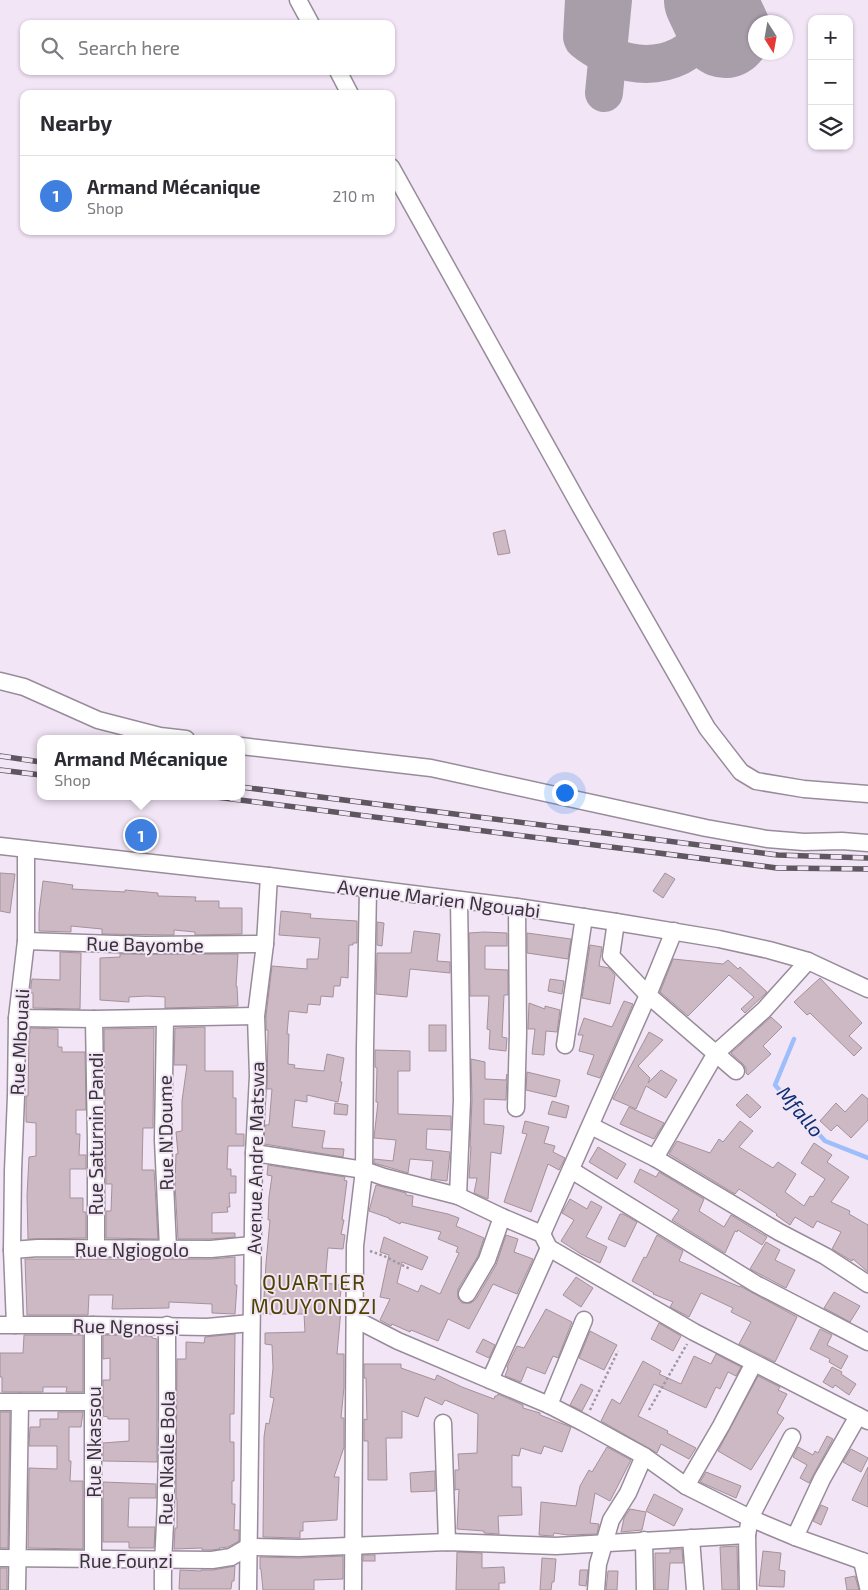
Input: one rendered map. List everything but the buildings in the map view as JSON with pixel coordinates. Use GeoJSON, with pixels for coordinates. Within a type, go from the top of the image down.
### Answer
{"type":"FeatureCollection","features":[{"type":"Feature","properties":{"kind":"street"},"geometry":{"type":"LineString","coordinates":[[298,0],[309,20]]}},
{"type":"Feature","properties":{"kind":"street"},"geometry":{"type":"LineString","coordinates":[[340,75],[348,90]]}},
{"type":"Feature","properties":{"kind":"street"},"geometry":{"type":"LineString","coordinates":[[395,174],[580,506],[713,736],[741,772],[756,781],[804,790],[868,794]]}},
{"type":"Feature","properties":{"kind":"street"},"geometry":{"type":"LineString","coordinates":[[0,681],[24,687],[98,720],[156,735]]}},
{"type":"Feature","properties":{"kind":"street"},"geometry":{"type":"LineString","coordinates":[[245,746],[431,768],[697,826],[767,839],[804,842],[842,841],[868,844]]}},
{"type":"Feature","properties":{"kind":"street","name":"Avenue Marien Ngouabi"},"geometry":{"type":"LineString","coordinates":[[0,846],[269,876],[517,907],[616,922],[719,939],[808,961],[868,989]]}},
{"type":"Feature","properties":{"kind":"street","name":"Rue Mbouali"},"geometry":{"type":"LineString","coordinates":[[8,1325],[12,1250],[7,1171],[8,1096],[26,941],[26,849]]}},
{"type":"Feature","properties":{"kind":"street","name":"Avenue Andre Matswa"},"geometry":{"type":"LineString","coordinates":[[248,1590],[252,1245],[258,1076],[256,1016],[265,944],[269,876]]}},
{"type":"Feature","properties":{"kind":"street"},"geometry":{"type":"LineString","coordinates":[[353,1590],[354,1246],[364,1170],[368,889]]}},
{"type":"Feature","properties":{"kind":"street"},"geometry":{"type":"LineString","coordinates":[[458,1196],[462,1100],[459,900]]}},
{"type":"Feature","properties":{"kind":"street"},"geometry":{"type":"LineString","coordinates":[[516,1108],[518,1033],[517,907]]}},
{"type":"Feature","properties":{"kind":"street"},"geometry":{"type":"LineString","coordinates":[[565,1045],[584,917]]}},
{"type":"Feature","properties":{"kind":"street"},"geometry":{"type":"LineString","coordinates":[[616,922],[611,956],[648,995],[736,1071]]}},
{"type":"Feature","properties":{"kind":"street"},"geometry":{"type":"LineString","coordinates":[[490,1380],[546,1241],[571,1170],[674,932]]}},
{"type":"Feature","properties":{"kind":"street","name":"Rue Bayombe"},"geometry":{"type":"LineString","coordinates":[[26,941],[145,945],[265,944]]}},
{"type":"Feature","properties":{"kind":"street"},"geometry":{"type":"LineString","coordinates":[[654,1158],[716,1053],[764,1010],[808,961]]}},
{"type":"Feature","properties":{"kind":"street"},"geometry":{"type":"LineString","coordinates":[[17,1018],[94,1019],[256,1016]]}},
{"type":"Feature","properties":{"kind":"street","name":"Rue N'Doume"},"geometry":{"type":"LineString","coordinates":[[165,1018],[163,1140],[168,1248]]}},
{"type":"Feature","properties":{"kind":"street","name":"Rue Saturnin Pandi"},"geometry":{"type":"LineString","coordinates":[[94,1019],[96,1249]]}},
{"type":"Feature","properties":{"kind":"street"},"geometry":{"type":"LineString","coordinates":[[591,1126],[654,1158],[779,1232],[824,1256],[868,1284]]}},
{"type":"Feature","properties":{"kind":"street"},"geometry":{"type":"LineString","coordinates":[[254,1153],[364,1170],[458,1196],[546,1241],[694,1332],[863,1419],[822,1480],[795,1537]]}},
{"type":"Feature","properties":{"kind":"street"},"geometry":{"type":"LineString","coordinates":[[571,1170],[756,1284],[868,1342]]}},
{"type":"Feature","properties":{"kind":"street"},"geometry":{"type":"LineString","coordinates":[[467,1294],[487,1260],[502,1217]]}},
{"type":"Feature","properties":{"kind":"street","name":"Rue Ngiogolo"},"geometry":{"type":"LineString","coordinates":[[12,1250],[38,1248],[211,1249],[252,1245]]}},
{"type":"Feature","properties":{"kind":"street"},"geometry":{"type":"LineString","coordinates":[[355,1319],[398,1340],[584,1422],[644,1456],[686,1486],[750,1518],[795,1537],[865,1562],[868,1587]]}},
{"type":"Feature","properties":{"kind":"street"},"geometry":{"type":"LineString","coordinates":[[549,1405],[584,1320]]}},
{"type":"Feature","properties":{"kind":"street","name":"Rue Ngnossi"},"geometry":{"type":"LineString","coordinates":[[8,1325],[167,1325],[207,1327],[251,1323]]}},
{"type":"Feature","properties":{"kind":"street","name":"Rue Nkassou"},"geometry":{"type":"LineString","coordinates":[[93,1325],[93,1560]]}},
{"type":"Feature","properties":{"kind":"street","name":"Rue Nkalle Bola"},"geometry":{"type":"LineString","coordinates":[[163,1590],[162,1560],[168,1441],[167,1325]]}},
{"type":"Feature","properties":{"kind":"street"},"geometry":{"type":"LineString","coordinates":[[686,1486],[754,1364]]}},
{"type":"Feature","properties":{"kind":"street"},"geometry":{"type":"LineString","coordinates":[[0,1402],[93,1402]]}},
{"type":"Feature","properties":{"kind":"street"},"geometry":{"type":"LineString","coordinates":[[17,1590],[20,1402]]}},
{"type":"Feature","properties":{"kind":"street"},"geometry":{"type":"LineString","coordinates":[[443,1423],[447,1542]]}},
{"type":"Feature","properties":{"kind":"street"},"geometry":{"type":"LineString","coordinates":[[748,1590],[747,1535],[750,1518],[792,1436]]}},
{"type":"Feature","properties":{"kind":"street"},"geometry":{"type":"LineString","coordinates":[[596,1590],[598,1564],[611,1520],[628,1493],[644,1456]]}},
{"type":"Feature","properties":{"kind":"street"},"geometry":{"type":"LineString","coordinates":[[248,1547],[299,1548],[447,1542],[556,1546],[747,1535]]}},
{"type":"Feature","properties":{"kind":"street"},"geometry":{"type":"LineString","coordinates":[[691,1538],[695,1590]]}},
{"type":"Feature","properties":{"kind":"street"},"geometry":{"type":"LineString","coordinates":[[644,1540],[646,1590]]}},
{"type":"Feature","properties":{"kind":"street","name":"Rue Founzi"},"geometry":{"type":"LineString","coordinates":[[0,1558],[212,1560],[231,1557],[248,1547]]}},
{"type":"Feature","properties":{"kind":"path"},"geometry":{"type":"LineString","coordinates":[[354,1246],[384,1256],[410,1269]]}},
{"type":"Feature","properties":{"kind":"path"},"geometry":{"type":"LineString","coordinates":[[649,1410],[694,1332]]}},
{"type":"Feature","properties":{"kind":"path"},"geometry":{"type":"LineString","coordinates":[[584,1422],[618,1351]]}},
{"type":"Feature","properties":{"kind":"waterway","name":"Mfallo"},"geometry":{"type":"LineString","coordinates":[[794,1039],[775,1085],[825,1141],[868,1158]]}},
{"type":"Feature","properties":{"kind":"taxiway"},"geometry":{"type":"LineString","coordinates":[[584,0],[583,40],[594,48],[617,59],[642,64],[668,61],[695,46],[707,32],[725,0]]}},
{"type":"Feature","properties":{"kind":"taxiway"},"geometry":{"type":"LineString","coordinates":[[604,93],[613,0]]}},
{"type":"Feature","properties":{"kind":"runway"},"geometry":{"type":"LineString","coordinates":[[710,0],[725,32]]}},
{"type":"Feature","properties":{"kind":"railway"},"geometry":{"type":"LineString","coordinates":[[0,756],[37,761]]}},
{"type":"Feature","properties":{"kind":"railway"},"geometry":{"type":"LineString","coordinates":[[0,770],[37,775]]}},
{"type":"Feature","properties":{"kind":"railway"},"geometry":{"type":"LineString","coordinates":[[245,788],[778,855],[868,858]]}},
{"type":"Feature","properties":{"kind":"railway"},"geometry":{"type":"LineString","coordinates":[[240,800],[777,868],[868,869]]}},
{"type":"Feature","properties":{"kind":"place","name":"Armand Mécanique"},"geometry":{"type":"Point","coordinates":[141,835]}},
{"type":"Feature","properties":{"kind":"district","name":"QUARTIER MOUYONDZI"},"geometry":{"type":"Point","coordinates":[314,1293]}}]}
